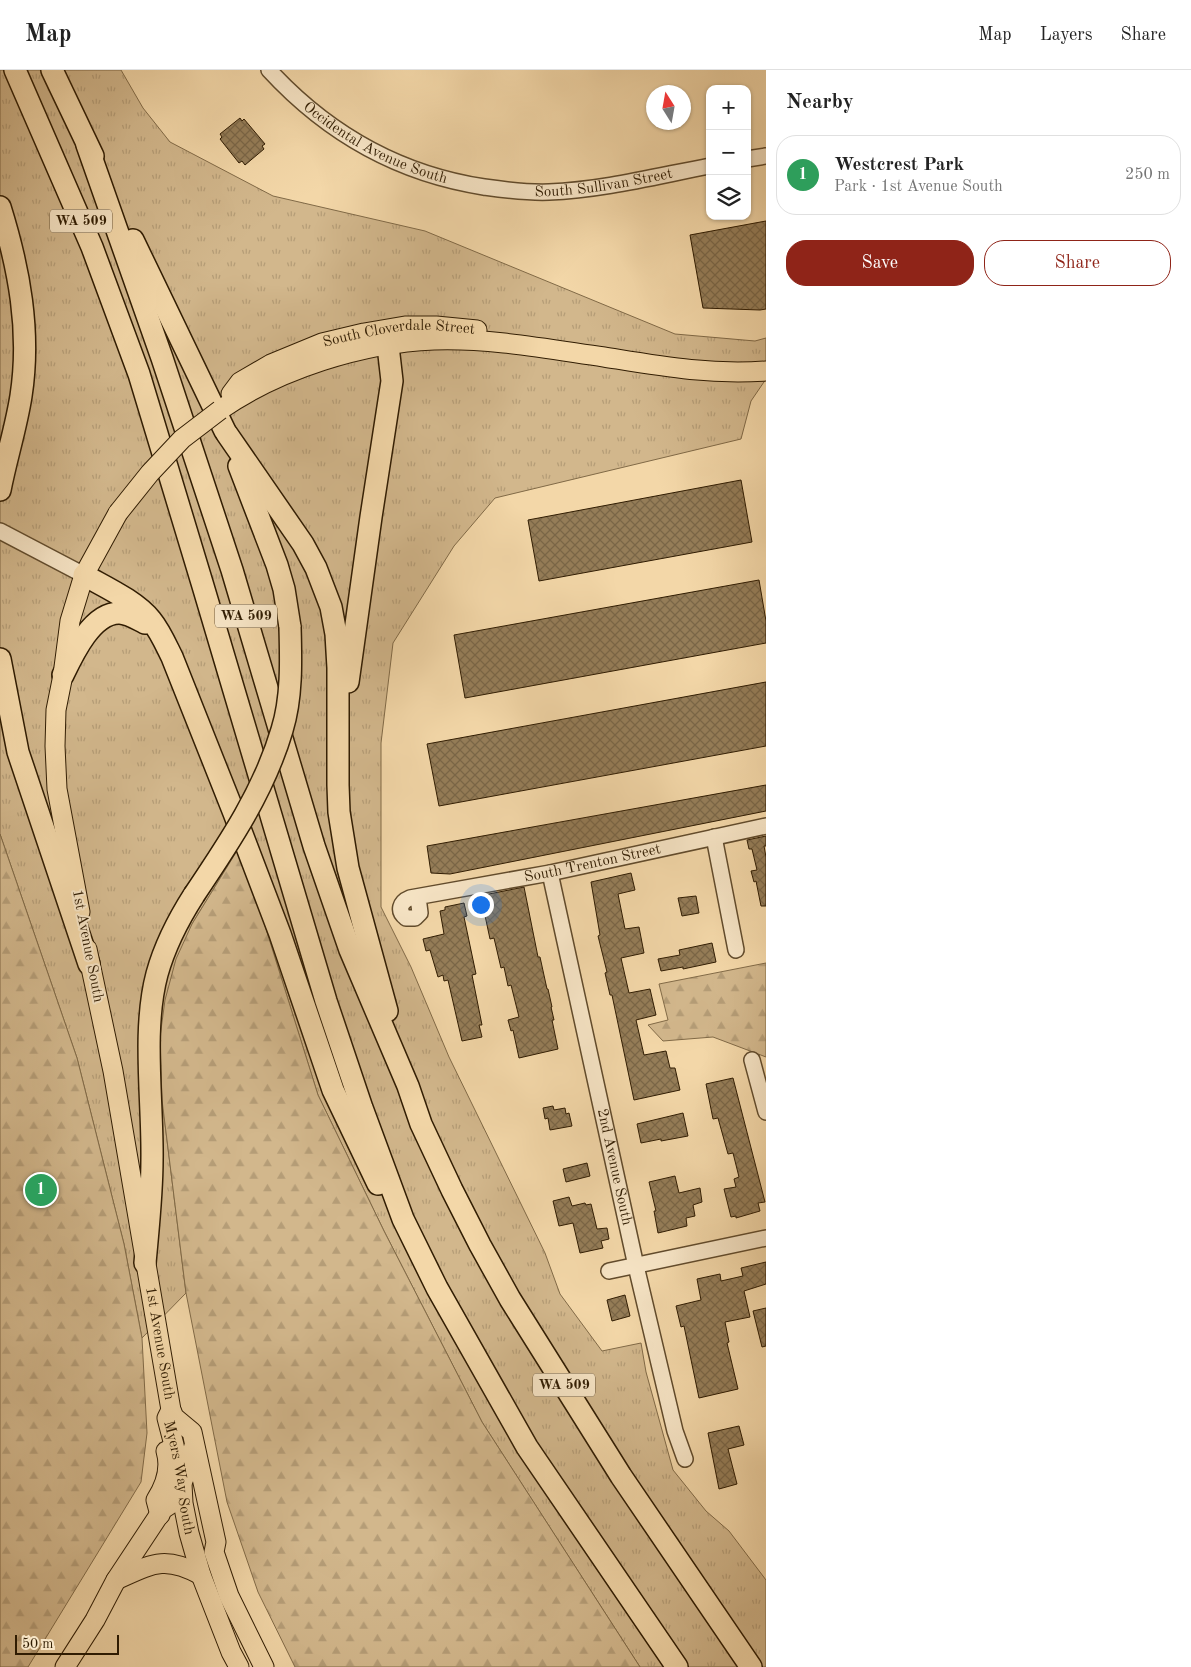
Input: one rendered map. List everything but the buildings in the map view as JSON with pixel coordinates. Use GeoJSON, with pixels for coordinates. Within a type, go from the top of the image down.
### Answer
{"type":"FeatureCollection","features":[{"type":"Feature","properties":{"kind":"highway","name":"WA 509"},"geometry":{"type":"LineString","coordinates":[[15,70],[92,247],[139,374],[326,1001],[362,1108],[403,1219],[437,1288],[527,1447],[677,1667]]}},
{"type":"Feature","properties":{"kind":"highway","name":"WA 509"},"geometry":{"type":"LineString","coordinates":[[52,70],[87,145],[162,358],[232,570],[328,890],[350,950],[408,1086],[422,1124],[452,1190],[510,1299],[621,1476],[751,1667]]}},
{"type":"Feature","properties":{"kind":"highway"},"geometry":{"type":"LineString","coordinates":[[87,145],[227,434],[277,565],[284,589],[290,628],[291,660],[283,729],[268,771],[250,807],[179,919],[157,975],[151,1010],[152,1161],[145,1262]]}},
{"type":"Feature","properties":{"kind":"highway"},"geometry":{"type":"LineString","coordinates":[[0,207],[16,262],[23,307],[24,329],[21,395],[1,487]]}},
{"type":"Feature","properties":{"kind":"highway"},"geometry":{"type":"LineString","coordinates":[[339,749],[392,382],[388,346]]}},
{"type":"Feature","properties":{"kind":"highway"},"geometry":{"type":"LineString","coordinates":[[227,434],[303,544],[316,568],[331,607],[336,634],[339,812],[348,868],[408,1086]]}},
{"type":"Feature","properties":{"kind":"highway"},"geometry":{"type":"LineString","coordinates":[[84,575],[141,610],[160,633],[172,658],[280,934],[333,1090],[382,1191],[403,1219]]}},
{"type":"Feature","properties":{"kind":"highway"},"geometry":{"type":"LineString","coordinates":[[63,675],[73,654],[89,631],[96,622],[105,617],[119,613],[128,615],[160,633]]}},
{"type":"Feature","properties":{"kind":"highway"},"geometry":{"type":"LineString","coordinates":[[0,659],[18,752],[89,964]]}},
{"type":"Feature","properties":{"kind":"main road","name":"South Cloverdale Street"},"geometry":{"type":"LineString","coordinates":[[220,410],[240,382],[271,364],[322,343],[405,326],[436,326],[526,335],[598,346],[626,361]]}},
{"type":"Feature","properties":{"kind":"main road","name":"South Cloverdale Street"},"geometry":{"type":"LineString","coordinates":[[84,575],[118,513],[150,473],[182,439],[240,396],[313,363],[353,352],[388,346],[433,340],[467,340],[662,367],[716,372],[766,371]]}},
{"type":"Feature","properties":{"kind":"main road","name":"1st Avenue South"},"geometry":{"type":"LineString","coordinates":[[84,575],[70,621],[56,710],[57,789],[89,964],[112,1070],[170,1418]]}},
{"type":"Feature","properties":{"kind":"main road","name":"Myers Way South"},"geometry":{"type":"LineString","coordinates":[[239,1667],[231,1652],[201,1575],[180,1495],[170,1418],[174,1417],[192,1432],[216,1542],[214,1552],[229,1596],[264,1667]]}},
{"type":"Feature","properties":{"kind":"main road"},"geometry":{"type":"LineString","coordinates":[[160,1515],[156,1500],[162,1491],[167,1474],[167,1455],[164,1442],[170,1418]]}},
{"type":"Feature","properties":{"kind":"main road"},"geometry":{"type":"LineString","coordinates":[[65,1667],[95,1620],[116,1580],[163,1509],[180,1495],[190,1464],[193,1448],[192,1432]]}},
{"type":"Feature","properties":{"kind":"main road"},"geometry":{"type":"LineString","coordinates":[[180,1495],[194,1512],[206,1548],[214,1552]]}},
{"type":"Feature","properties":{"kind":"main road"},"geometry":{"type":"LineString","coordinates":[[116,1580],[150,1565],[162,1562],[174,1563],[201,1575]]}},
{"type":"Feature","properties":{"kind":"street","name":"Occidental Avenue South"},"geometry":{"type":"LineString","coordinates":[[269,70],[289,91],[327,123],[386,158],[414,170],[458,183],[496,189]]}},
{"type":"Feature","properties":{"kind":"street"},"geometry":{"type":"LineString","coordinates":[[751,158],[766,156]]}},
{"type":"Feature","properties":{"kind":"street","name":"South Sullivan Street"},"geometry":{"type":"LineString","coordinates":[[496,189],[517,192],[587,189],[706,167]]}},
{"type":"Feature","properties":{"kind":"street"},"geometry":{"type":"LineString","coordinates":[[0,531],[84,575]]}},
{"type":"Feature","properties":{"kind":"street","name":"South Trenton Street"},"geometry":{"type":"LineString","coordinates":[[418,897],[550,873],[766,826]]}},
{"type":"Feature","properties":{"kind":"street"},"geometry":{"type":"LineString","coordinates":[[714,837],[736,950]]}},
{"type":"Feature","properties":{"kind":"street","name":"2nd Avenue South"},"geometry":{"type":"LineString","coordinates":[[550,873],[636,1266],[675,1431],[685,1459]]}},
{"type":"Feature","properties":{"kind":"street"},"geometry":{"type":"LineString","coordinates":[[752,1060],[766,1112]]}},
{"type":"Feature","properties":{"kind":"street"},"geometry":{"type":"LineString","coordinates":[[609,1271],[766,1238]]}},
{"type":"Feature","properties":{"kind":"green space"},"geometry":{"type":"Polygon","coordinates":[[[0,70],[121,70],[143,108],[170,142],[273,196],[425,231],[675,334],[755,341],[766,338],[766,379],[751,401],[741,439],[495,498],[454,546],[393,643],[381,743],[381,907],[411,967],[449,1057],[545,1253],[560,1294],[602,1351],[641,1343],[646,1372],[673,1470],[706,1511],[729,1531],[766,1580],[766,1667],[640,1667],[482,1422],[384,1231],[318,1095],[240,846],[192,924],[160,1037],[162,1100],[186,1293],[142,1338],[124,1244],[77,1058],[0,834],[0,70]]]}},
{"type":"Feature","properties":{"kind":"green space"},"geometry":{"type":"Polygon","coordinates":[[[0,834],[77,1058],[124,1244],[142,1338],[147,1433],[141,1482],[28,1667],[0,1667],[0,834]]]}},
{"type":"Feature","properties":{"kind":"green space"},"geometry":{"type":"Polygon","coordinates":[[[240,846],[318,1095],[384,1231],[482,1422],[640,1667],[295,1667],[258,1592],[227,1502],[186,1293],[162,1100],[160,1037],[165,1000],[176,959],[192,924],[240,846]]]}},
{"type":"Feature","properties":{"kind":"green space"},"geometry":{"type":"Polygon","coordinates":[[[766,963],[766,1057],[713,1037],[663,1041],[648,1025],[668,1020],[659,984],[766,963]]]}},
{"type":"Feature","properties":{"kind":"place","name":"Westcrest Park"},"geometry":{"type":"Point","coordinates":[41,1190]}}]}
